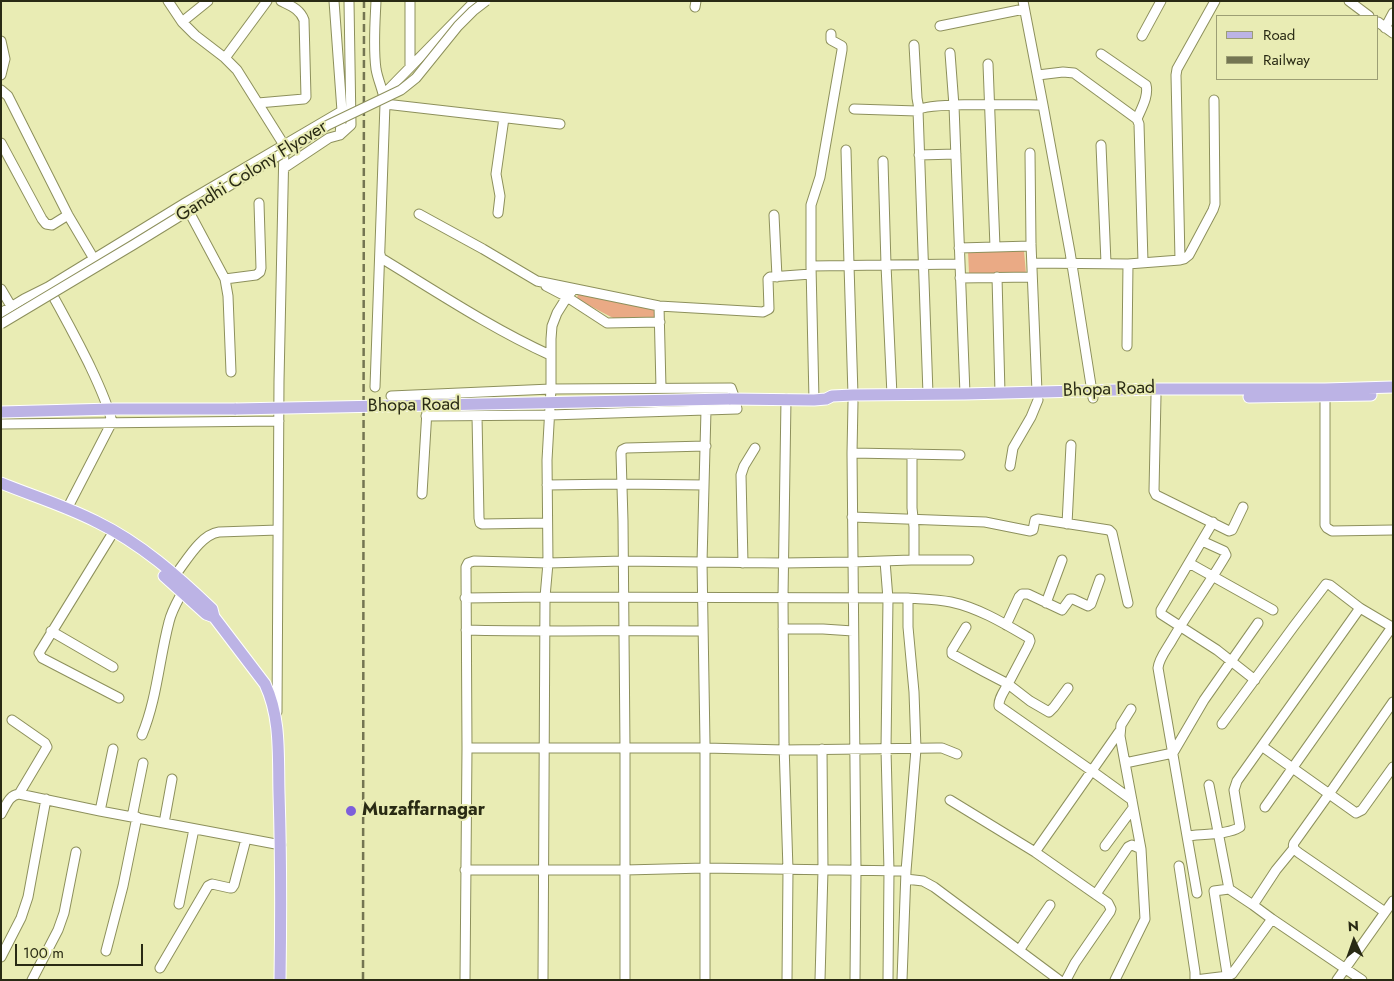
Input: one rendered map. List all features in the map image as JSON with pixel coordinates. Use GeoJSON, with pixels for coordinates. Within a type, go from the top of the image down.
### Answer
{"type":"FeatureCollection","features":[{"type":"Feature","properties":{"kind":"main road","name":"Bhopa Road"},"geometry":{"type":"LineString","coordinates":[[1093,394],[1156,396],[1325,393],[1393,387]]}},
{"type":"Feature","properties":{"kind":"main road","name":"Bhopa Road"},"geometry":{"type":"LineString","coordinates":[[1,412],[732,399],[820,400],[832,396],[853,399],[1037,396],[1156,389],[1393,395]]}},
{"type":"Feature","properties":{"kind":"main road","name":"Bhopa Road"},"geometry":{"type":"LineString","coordinates":[[853,399],[928,394],[1000,393],[1037,396]]}},
{"type":"Feature","properties":{"kind":"main road"},"geometry":{"type":"LineString","coordinates":[[1,483],[97,522],[121,543],[173,578],[206,614],[214,617],[265,684],[271,696],[277,725],[281,845],[280,980]]}},
{"type":"Feature","properties":{"kind":"main road"},"geometry":{"type":"LineString","coordinates":[[1,490],[112,534]]}},
{"type":"Feature","properties":{"kind":"street"},"geometry":{"type":"LineString","coordinates":[[168,1],[182,22],[237,70],[284,145],[279,421],[277,725]]}},
{"type":"Feature","properties":{"kind":"street"},"geometry":{"type":"LineString","coordinates":[[182,22],[208,1]]}},
{"type":"Feature","properties":{"kind":"street"},"geometry":{"type":"LineString","coordinates":[[225,58],[267,1]]}},
{"type":"Feature","properties":{"kind":"street"},"geometry":{"type":"LineString","coordinates":[[258,104],[304,99],[306,97],[304,20],[298,10],[281,1]]}},
{"type":"Feature","properties":{"kind":"street"},"geometry":{"type":"LineString","coordinates":[[334,1],[342,111],[340,135]]}},
{"type":"Feature","properties":{"kind":"street"},"geometry":{"type":"LineString","coordinates":[[284,168],[329,138],[340,135],[351,125],[349,1]]}},
{"type":"Feature","properties":{"kind":"street"},"geometry":{"type":"LineString","coordinates":[[375,387],[385,104],[384,94],[378,81],[376,65],[376,1]]}},
{"type":"Feature","properties":{"kind":"street"},"geometry":{"type":"LineString","coordinates":[[410,1],[410,67]]}},
{"type":"Feature","properties":{"kind":"street"},"geometry":{"type":"LineString","coordinates":[[384,94],[475,1]]}},
{"type":"Feature","properties":{"kind":"street","name":"Gandhi Colony Flyover"},"geometry":{"type":"LineString","coordinates":[[1,324],[328,124],[401,90],[416,78],[473,10],[486,1]]}},
{"type":"Feature","properties":{"kind":"street"},"geometry":{"type":"LineString","coordinates":[[1142,36],[1162,1]]}},
{"type":"Feature","properties":{"kind":"street"},"geometry":{"type":"LineString","coordinates":[[1180,260],[1176,75],[1177,69],[1215,1]]}},
{"type":"Feature","properties":{"kind":"street"},"geometry":{"type":"LineString","coordinates":[[1349,1],[1369,15]]}},
{"type":"Feature","properties":{"kind":"street"},"geometry":{"type":"LineString","coordinates":[[940,26],[1024,5],[1038,75],[1093,394]]}},
{"type":"Feature","properties":{"kind":"street"},"geometry":{"type":"LineString","coordinates":[[1385,28],[1393,13]]}},
{"type":"Feature","properties":{"kind":"street"},"geometry":{"type":"LineString","coordinates":[[820,400],[811,270],[811,205],[820,177],[842,50],[842,46],[831,40],[831,34]]}},
{"type":"Feature","properties":{"kind":"street"},"geometry":{"type":"LineString","coordinates":[[1,41],[5,58],[1,75]]}},
{"type":"Feature","properties":{"kind":"street"},"geometry":{"type":"LineString","coordinates":[[914,45],[928,394]]}},
{"type":"Feature","properties":{"kind":"street"},"geometry":{"type":"LineString","coordinates":[[950,53],[954,106],[965,394]]}},
{"type":"Feature","properties":{"kind":"street"},"geometry":{"type":"LineString","coordinates":[[1101,54],[1146,85],[1146,95],[1137,119]]}},
{"type":"Feature","properties":{"kind":"street"},"geometry":{"type":"LineString","coordinates":[[988,64],[995,247]]}},
{"type":"Feature","properties":{"kind":"street"},"geometry":{"type":"LineString","coordinates":[[1038,75],[1063,72],[1074,73],[1137,119],[1139,124],[1143,262]]}},
{"type":"Feature","properties":{"kind":"street"},"geometry":{"type":"LineString","coordinates":[[1,80],[3,90],[68,215],[94,259]]}},
{"type":"Feature","properties":{"kind":"street"},"geometry":{"type":"LineString","coordinates":[[1032,262],[1128,264],[1180,260],[1189,255],[1215,204],[1214,100]]}},
{"type":"Feature","properties":{"kind":"street"},"geometry":{"type":"LineString","coordinates":[[385,104],[560,124]]}},
{"type":"Feature","properties":{"kind":"street"},"geometry":{"type":"LineString","coordinates":[[854,110],[918,110],[924,107],[1043,105]]}},
{"type":"Feature","properties":{"kind":"street"},"geometry":{"type":"LineString","coordinates":[[1,313],[48,287],[184,203],[342,111]]}},
{"type":"Feature","properties":{"kind":"street"},"geometry":{"type":"LineString","coordinates":[[498,213],[500,196],[496,174],[504,118]]}},
{"type":"Feature","properties":{"kind":"street"},"geometry":{"type":"LineString","coordinates":[[1,143],[46,224],[52,225],[68,215]]}},
{"type":"Feature","properties":{"kind":"street"},"geometry":{"type":"LineString","coordinates":[[1101,145],[1106,263]]}},
{"type":"Feature","properties":{"kind":"street"},"geometry":{"type":"LineString","coordinates":[[846,150],[853,399],[852,562],[856,870],[855,980]]}},
{"type":"Feature","properties":{"kind":"street"},"geometry":{"type":"LineString","coordinates":[[1010,466],[1013,448],[1031,417],[1037,396],[1032,277],[1030,153]]}},
{"type":"Feature","properties":{"kind":"street"},"geometry":{"type":"LineString","coordinates":[[919,155],[956,154]]}},
{"type":"Feature","properties":{"kind":"street"},"geometry":{"type":"LineString","coordinates":[[883,161],[892,395]]}},
{"type":"Feature","properties":{"kind":"street"},"geometry":{"type":"LineString","coordinates":[[184,203],[225,279],[228,296],[231,372]]}},
{"type":"Feature","properties":{"kind":"street"},"geometry":{"type":"LineString","coordinates":[[225,279],[256,275],[260,272],[258,203]]}},
{"type":"Feature","properties":{"kind":"street"},"geometry":{"type":"LineString","coordinates":[[419,214],[567,297],[607,323],[660,322]]}},
{"type":"Feature","properties":{"kind":"street"},"geometry":{"type":"LineString","coordinates":[[774,215],[777,277]]}},
{"type":"Feature","properties":{"kind":"street"},"geometry":{"type":"LineString","coordinates":[[959,248],[1032,246]]}},
{"type":"Feature","properties":{"kind":"street"},"geometry":{"type":"LineString","coordinates":[[380,254],[381,258],[487,322],[550,355]]}},
{"type":"Feature","properties":{"kind":"street"},"geometry":{"type":"LineString","coordinates":[[537,281],[659,306],[764,312],[769,309],[768,279],[770,277],[848,265],[960,264]]}},
{"type":"Feature","properties":{"kind":"street"},"geometry":{"type":"LineString","coordinates":[[1127,346],[1128,264]]}},
{"type":"Feature","properties":{"kind":"street"},"geometry":{"type":"LineString","coordinates":[[960,278],[1032,277]]}},
{"type":"Feature","properties":{"kind":"street"},"geometry":{"type":"LineString","coordinates":[[997,278],[1000,393]]}},
{"type":"Feature","properties":{"kind":"street"},"geometry":{"type":"LineString","coordinates":[[48,287],[66,318],[96,380],[112,422],[67,509]]}},
{"type":"Feature","properties":{"kind":"street"},"geometry":{"type":"LineString","coordinates":[[1,289],[11,306]]}},
{"type":"Feature","properties":{"kind":"street"},"geometry":{"type":"LineString","coordinates":[[543,980],[543,748],[545,597],[548,563],[547,485],[551,389],[550,355],[554,318],[574,289]]}},
{"type":"Feature","properties":{"kind":"street"},"geometry":{"type":"LineString","coordinates":[[659,306],[661,388]]}},
{"type":"Feature","properties":{"kind":"street"},"geometry":{"type":"LineString","coordinates":[[392,396],[551,389],[731,388],[732,399],[736,409],[550,415],[426,416]]}},
{"type":"Feature","properties":{"kind":"street"},"geometry":{"type":"LineString","coordinates":[[1325,393],[1325,525],[1332,530],[1393,530]]}},
{"type":"Feature","properties":{"kind":"street"},"geometry":{"type":"LineString","coordinates":[[422,494],[428,395]]}},
{"type":"Feature","properties":{"kind":"street"},"geometry":{"type":"LineString","coordinates":[[1156,396],[1154,493],[1227,530],[1232,530],[1243,507]]}},
{"type":"Feature","properties":{"kind":"street"},"geometry":{"type":"LineString","coordinates":[[786,399],[783,629],[784,750],[788,870],[787,980]]}},
{"type":"Feature","properties":{"kind":"street"},"geometry":{"type":"LineString","coordinates":[[705,980],[705,748],[702,562],[706,410]]}},
{"type":"Feature","properties":{"kind":"street"},"geometry":{"type":"LineString","coordinates":[[477,416],[480,523],[547,523]]}},
{"type":"Feature","properties":{"kind":"street"},"geometry":{"type":"LineString","coordinates":[[1,424],[279,421]]}},
{"type":"Feature","properties":{"kind":"street"},"geometry":{"type":"LineString","coordinates":[[1068,524],[1071,445]]}},
{"type":"Feature","properties":{"kind":"street"},"geometry":{"type":"LineString","coordinates":[[625,980],[625,748],[621,454],[624,449],[706,446]]}},
{"type":"Feature","properties":{"kind":"street"},"geometry":{"type":"LineString","coordinates":[[743,563],[741,475],[744,466],[756,448]]}},
{"type":"Feature","properties":{"kind":"street"},"geometry":{"type":"LineString","coordinates":[[852,453],[960,455]]}},
{"type":"Feature","properties":{"kind":"street"},"geometry":{"type":"LineString","coordinates":[[912,454],[914,560]]}},
{"type":"Feature","properties":{"kind":"street"},"geometry":{"type":"LineString","coordinates":[[547,485],[704,485]]}},
{"type":"Feature","properties":{"kind":"street"},"geometry":{"type":"LineString","coordinates":[[852,517],[985,522],[1030,531],[1033,530],[1036,519],[1109,530],[1112,532],[1128,603]]}},
{"type":"Feature","properties":{"kind":"street"},"geometry":{"type":"LineString","coordinates":[[1213,522],[1161,610],[1162,616],[1217,650],[1255,680]]}},
{"type":"Feature","properties":{"kind":"street"},"geometry":{"type":"LineString","coordinates":[[173,578],[200,543],[211,534],[219,532],[278,530]]}},
{"type":"Feature","properties":{"kind":"street"},"geometry":{"type":"LineString","coordinates":[[112,534],[51,631],[39,651],[39,655],[119,698]]}},
{"type":"Feature","properties":{"kind":"street"},"geometry":{"type":"LineString","coordinates":[[1197,893],[1172,753],[1159,665],[1180,626],[1226,555],[1225,552],[1202,541]]}},
{"type":"Feature","properties":{"kind":"street"},"geometry":{"type":"LineString","coordinates":[[465,980],[467,748],[465,598],[466,567],[468,563],[623,561],[783,563],[969,560]]}},
{"type":"Feature","properties":{"kind":"street"},"geometry":{"type":"LineString","coordinates":[[1046,603],[1062,560]]}},
{"type":"Feature","properties":{"kind":"street"},"geometry":{"type":"LineString","coordinates":[[885,561],[888,599],[886,749],[889,871],[888,980]]}},
{"type":"Feature","properties":{"kind":"street"},"geometry":{"type":"LineString","coordinates":[[1190,563],[1273,610]]}},
{"type":"Feature","properties":{"kind":"street"},"geometry":{"type":"LineString","coordinates":[[1006,626],[1018,598],[1022,594],[1028,594],[1062,610],[1068,600],[1073,599],[1088,606],[1091,604],[1100,579]]}},
{"type":"Feature","properties":{"kind":"street"},"geometry":{"type":"LineString","coordinates":[[1222,724],[1326,584],[1360,608],[1392,627],[1265,807]]}},
{"type":"Feature","properties":{"kind":"street"},"geometry":{"type":"LineString","coordinates":[[142,735],[152,706],[169,622],[175,604],[184,588]]}},
{"type":"Feature","properties":{"kind":"street"},"geometry":{"type":"LineString","coordinates":[[465,598],[908,598],[934,599],[965,606],[1028,637],[1030,641],[999,702],[999,706],[1092,771],[1132,804]]}},
{"type":"Feature","properties":{"kind":"street"},"geometry":{"type":"LineString","coordinates":[[902,980],[906,875],[916,749],[914,692],[908,627],[908,598]]}},
{"type":"Feature","properties":{"kind":"street"},"geometry":{"type":"LineString","coordinates":[[1187,836],[1218,833],[1240,827],[1235,787],[1360,608]]}},
{"type":"Feature","properties":{"kind":"street"},"geometry":{"type":"LineString","coordinates":[[1126,763],[1172,753],[1204,700],[1258,623]]}},
{"type":"Feature","properties":{"kind":"street"},"geometry":{"type":"LineString","coordinates":[[966,627],[952,650],[952,654],[1008,684],[1030,701],[1049,712],[1068,688]]}},
{"type":"Feature","properties":{"kind":"street"},"geometry":{"type":"LineString","coordinates":[[783,629],[853,631]]}},
{"type":"Feature","properties":{"kind":"street"},"geometry":{"type":"LineString","coordinates":[[466,630],[545,632],[623,630],[703,631]]}},
{"type":"Feature","properties":{"kind":"street"},"geometry":{"type":"LineString","coordinates":[[51,631],[113,667]]}},
{"type":"Feature","properties":{"kind":"street"},"geometry":{"type":"LineString","coordinates":[[1253,904],[1276,870],[1294,848],[1294,843],[1393,702]]}},
{"type":"Feature","properties":{"kind":"street"},"geometry":{"type":"LineString","coordinates":[[1115,980],[1146,919],[1140,849],[1120,732],[1121,725],[1131,708]]}},
{"type":"Feature","properties":{"kind":"street"},"geometry":{"type":"LineString","coordinates":[[12,720],[45,743],[47,747],[19,794]]}},
{"type":"Feature","properties":{"kind":"street"},"geometry":{"type":"LineString","coordinates":[[1036,852],[1120,732]]}},
{"type":"Feature","properties":{"kind":"street"},"geometry":{"type":"LineString","coordinates":[[1263,747],[1353,812],[1359,812],[1393,767]]}},
{"type":"Feature","properties":{"kind":"street"},"geometry":{"type":"LineString","coordinates":[[467,748],[705,748],[784,750],[942,748],[958,754]]}},
{"type":"Feature","properties":{"kind":"street"},"geometry":{"type":"LineString","coordinates":[[100,811],[113,749]]}},
{"type":"Feature","properties":{"kind":"street"},"geometry":{"type":"LineString","coordinates":[[820,980],[824,870],[822,749]]}},
{"type":"Feature","properties":{"kind":"street"},"geometry":{"type":"LineString","coordinates":[[106,950],[123,886],[143,763]]}},
{"type":"Feature","properties":{"kind":"street"},"geometry":{"type":"LineString","coordinates":[[164,823],[172,779]]}},
{"type":"Feature","properties":{"kind":"street"},"geometry":{"type":"LineString","coordinates":[[1209,785],[1228,889]]}},
{"type":"Feature","properties":{"kind":"street"},"geometry":{"type":"LineString","coordinates":[[1,793],[10,798]]}},
{"type":"Feature","properties":{"kind":"street"},"geometry":{"type":"LineString","coordinates":[[1,814],[10,798],[19,794],[281,845]]}},
{"type":"Feature","properties":{"kind":"street"},"geometry":{"type":"LineString","coordinates":[[1,957],[21,918],[28,897],[46,799]]}},
{"type":"Feature","properties":{"kind":"street"},"geometry":{"type":"LineString","coordinates":[[950,800],[1036,852],[1108,903],[1111,909],[1110,912],[1075,963],[1066,980]]}},
{"type":"Feature","properties":{"kind":"street"},"geometry":{"type":"LineString","coordinates":[[1106,846],[1132,804]]}},
{"type":"Feature","properties":{"kind":"street"},"geometry":{"type":"LineString","coordinates":[[178,904],[194,829]]}},
{"type":"Feature","properties":{"kind":"street"},"geometry":{"type":"LineString","coordinates":[[160,968],[208,886],[212,884],[232,888],[234,885],[246,839]]}},
{"type":"Feature","properties":{"kind":"street"},"geometry":{"type":"LineString","coordinates":[[1096,894],[1128,847],[1132,845],[1140,849]]}},
{"type":"Feature","properties":{"kind":"street"},"geometry":{"type":"LineString","coordinates":[[1294,848],[1385,912]]}},
{"type":"Feature","properties":{"kind":"street"},"geometry":{"type":"LineString","coordinates":[[32,980],[58,930],[64,913],[76,852]]}},
{"type":"Feature","properties":{"kind":"street"},"geometry":{"type":"LineString","coordinates":[[1179,866],[1195,980],[1228,978],[1237,969],[1272,919]]}},
{"type":"Feature","properties":{"kind":"street"},"geometry":{"type":"LineString","coordinates":[[465,870],[705,868],[889,871],[906,875],[934,886],[1059,980]]}},
{"type":"Feature","properties":{"kind":"street"},"geometry":{"type":"LineString","coordinates":[[1184,895],[1228,889],[1253,904],[1362,980]]}},
{"type":"Feature","properties":{"kind":"street"},"geometry":{"type":"LineString","coordinates":[[1214,891],[1228,978]]}},
{"type":"Feature","properties":{"kind":"street"},"geometry":{"type":"LineString","coordinates":[[1338,980],[1393,901]]}},
{"type":"Feature","properties":{"kind":"street"},"geometry":{"type":"LineString","coordinates":[[1020,949],[1050,905]]}},
{"type":"Feature","properties":{"kind":"shaded area"},"geometry":{"type":"Polygon","coordinates":[[[968,251],[1024,251],[1026,274],[969,273],[968,251]]]}},
{"type":"Feature","properties":{"kind":"shaded area"},"geometry":{"type":"Polygon","coordinates":[[[578,293],[654,307],[654,318],[615,319],[577,299],[578,293]]]}},
{"type":"Feature","properties":{"kind":"railway"},"geometry":{"type":"LineString","coordinates":[[363,980],[364,1]]}},
{"type":"Feature","properties":{"kind":"place","name":"Muzaffarnagar"},"geometry":{"type":"Point","coordinates":[351,811]}}]}
